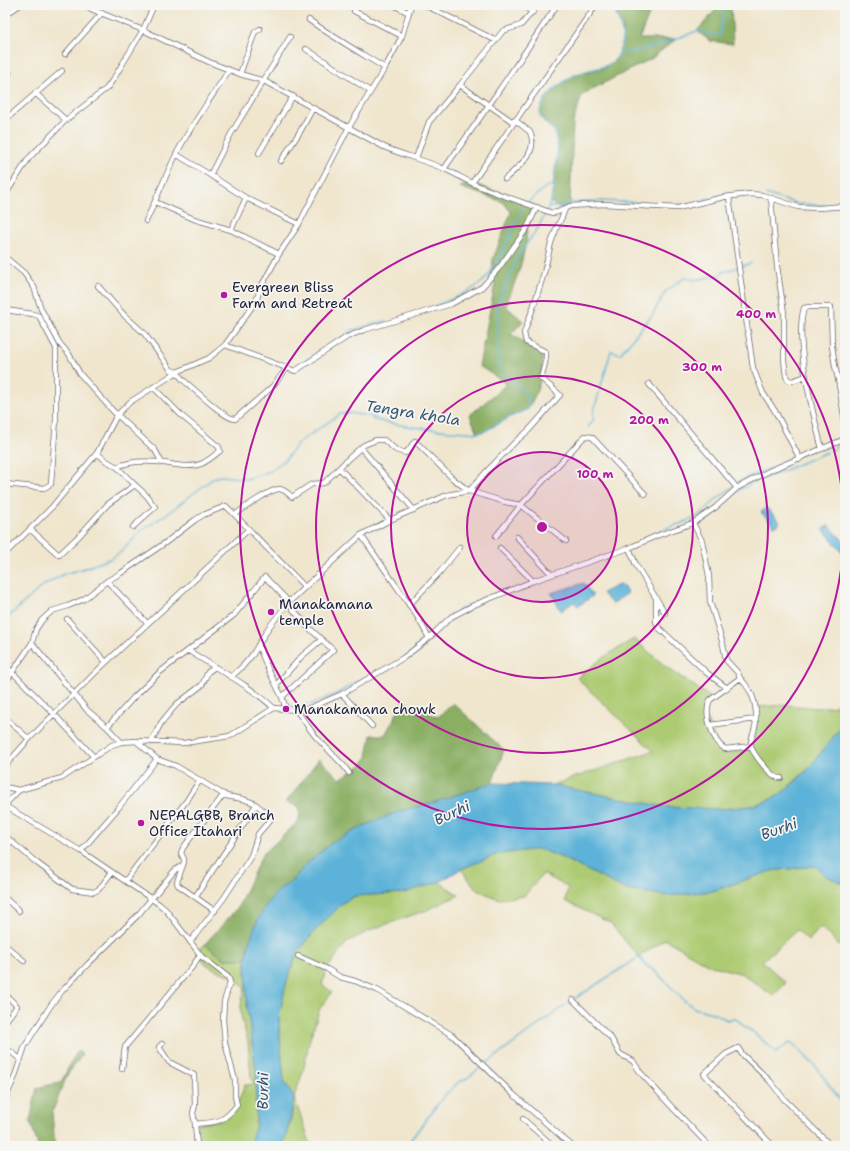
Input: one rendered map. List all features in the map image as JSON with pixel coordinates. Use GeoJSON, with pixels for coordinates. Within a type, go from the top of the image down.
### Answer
{"type":"FeatureCollection","features":[{"type":"Feature","properties":{"kind":"street"},"geometry":{"type":"LineString","coordinates":[[5,15],[20,5]]}},
{"type":"Feature","properties":{"kind":"street"},"geometry":{"type":"LineString","coordinates":[[86,5],[143,30],[209,62],[240,74],[264,81],[384,147],[404,156],[416,158],[444,169],[472,183],[552,213],[570,206],[603,204],[678,208],[750,194],[771,198],[798,207],[819,208],[845,206]]}},
{"type":"Feature","properties":{"kind":"street"},"geometry":{"type":"LineString","coordinates":[[5,195],[29,158],[66,120],[106,88],[114,78],[143,30],[154,5]]}},
{"type":"Feature","properties":{"kind":"street"},"geometry":{"type":"LineString","coordinates":[[394,5],[409,13]]}},
{"type":"Feature","properties":{"kind":"street"},"geometry":{"type":"LineString","coordinates":[[5,554],[52,507],[97,453],[117,415],[130,402],[177,372],[209,358],[225,346],[256,301],[261,287],[279,254],[299,224],[349,127],[385,68],[402,36],[411,5]]}},
{"type":"Feature","properties":{"kind":"street"},"geometry":{"type":"LineString","coordinates":[[425,5],[495,40]]}},
{"type":"Feature","properties":{"kind":"street"},"geometry":{"type":"LineString","coordinates":[[521,5],[533,12]]}},
{"type":"Feature","properties":{"kind":"street"},"geometry":{"type":"LineString","coordinates":[[416,158],[429,122],[495,40],[507,29],[521,25],[538,5]]}},
{"type":"Feature","properties":{"kind":"street"},"geometry":{"type":"LineString","coordinates":[[444,169],[489,106],[557,5]]}},
{"type":"Feature","properties":{"kind":"street"},"geometry":{"type":"LineString","coordinates":[[472,183],[596,5]]}},
{"type":"Feature","properties":{"kind":"street"},"geometry":{"type":"LineString","coordinates":[[354,11],[402,36]]}},
{"type":"Feature","properties":{"kind":"street"},"geometry":{"type":"LineString","coordinates":[[65,54],[102,13]]}},
{"type":"Feature","properties":{"kind":"street"},"geometry":{"type":"LineString","coordinates":[[309,20],[335,39],[352,47],[385,68]]}},
{"type":"Feature","properties":{"kind":"street"},"geometry":{"type":"LineString","coordinates":[[240,74],[255,32],[260,29]]}},
{"type":"Feature","properties":{"kind":"street"},"geometry":{"type":"LineString","coordinates":[[210,175],[231,134],[290,37]]}},
{"type":"Feature","properties":{"kind":"street"},"geometry":{"type":"LineString","coordinates":[[306,49],[370,91]]}},
{"type":"Feature","properties":{"kind":"street"},"geometry":{"type":"LineString","coordinates":[[6,120],[62,70]]}},
{"type":"Feature","properties":{"kind":"street"},"geometry":{"type":"LineString","coordinates":[[146,221],[166,173],[176,154],[187,134],[229,70]]}},
{"type":"Feature","properties":{"kind":"street"},"geometry":{"type":"LineString","coordinates":[[460,85],[489,106],[530,132],[533,144],[532,150],[522,164],[505,179]]}},
{"type":"Feature","properties":{"kind":"street"},"geometry":{"type":"LineString","coordinates":[[35,93],[66,120]]}},
{"type":"Feature","properties":{"kind":"street"},"geometry":{"type":"LineString","coordinates":[[259,152],[293,96]]}},
{"type":"Feature","properties":{"kind":"street"},"geometry":{"type":"LineString","coordinates":[[281,161],[313,108]]}},
{"type":"Feature","properties":{"kind":"street"},"geometry":{"type":"LineString","coordinates":[[176,154],[246,198],[299,224]]}},
{"type":"Feature","properties":{"kind":"street"},"geometry":{"type":"LineString","coordinates":[[729,197],[753,368],[763,392],[775,411],[800,459]]}},
{"type":"Feature","properties":{"kind":"street"},"geometry":{"type":"LineString","coordinates":[[231,230],[246,198]]}},
{"type":"Feature","properties":{"kind":"street"},"geometry":{"type":"LineString","coordinates":[[771,198],[784,313],[784,360],[786,376],[788,380],[792,381],[806,376]]}},
{"type":"Feature","properties":{"kind":"street"},"geometry":{"type":"LineString","coordinates":[[155,202],[194,219],[231,230],[279,254]]}},
{"type":"Feature","properties":{"kind":"street"},"geometry":{"type":"LineString","coordinates":[[225,346],[295,371],[352,335],[451,304],[482,287],[499,268],[527,228],[537,207]]}},
{"type":"Feature","properties":{"kind":"street"},"geometry":{"type":"LineString","coordinates":[[231,677],[243,666],[269,627],[289,602],[361,535],[390,520],[447,495],[469,491],[515,442],[529,430],[560,395],[542,378],[543,366],[547,356],[546,352],[526,342],[524,332],[533,308],[551,243],[565,209]]}},
{"type":"Feature","properties":{"kind":"street"},"geometry":{"type":"LineString","coordinates":[[5,257],[24,273],[34,288],[40,309],[60,344],[69,354],[80,374],[117,415],[155,450],[162,463]]}},
{"type":"Feature","properties":{"kind":"street"},"geometry":{"type":"LineString","coordinates":[[98,286],[125,316],[144,333],[171,370],[177,372],[182,379],[231,419],[235,419],[272,387],[286,368]]}},
{"type":"Feature","properties":{"kind":"street"},"geometry":{"type":"LineString","coordinates":[[822,449],[803,359],[802,313],[804,308],[831,306],[834,359],[845,422]]}},
{"type":"Feature","properties":{"kind":"street"},"geometry":{"type":"LineString","coordinates":[[5,310],[39,316],[56,348],[56,407],[51,484],[44,488],[5,484]]}},
{"type":"Feature","properties":{"kind":"street"},"geometry":{"type":"LineString","coordinates":[[649,384],[736,486]]}},
{"type":"Feature","properties":{"kind":"street"},"geometry":{"type":"LineString","coordinates":[[118,467],[125,463],[141,461],[179,465],[196,465],[202,463],[220,451],[219,447],[182,416],[153,387]]}},
{"type":"Feature","properties":{"kind":"street"},"geometry":{"type":"LineString","coordinates":[[496,536],[521,505],[582,439],[589,436],[592,437],[646,494]]}},
{"type":"Feature","properties":{"kind":"street"},"geometry":{"type":"LineString","coordinates":[[5,787],[19,790],[62,778],[112,745],[121,742],[136,741],[184,743],[230,736],[274,708],[296,710],[307,709],[342,694],[403,658],[429,638],[451,617],[474,605],[551,574],[629,548],[656,536],[693,523],[716,507],[736,486],[845,439]]}},
{"type":"Feature","properties":{"kind":"street"},"geometry":{"type":"LineString","coordinates":[[235,515],[274,490],[280,488],[292,497],[312,484],[324,483],[364,445],[376,440],[384,440],[396,450],[406,452],[415,441],[452,478],[469,491],[505,502],[521,505],[566,541]]}},
{"type":"Feature","properties":{"kind":"street"},"geometry":{"type":"LineString","coordinates":[[361,448],[414,510]]}},
{"type":"Feature","properties":{"kind":"street"},"geometry":{"type":"LineString","coordinates":[[97,453],[105,460],[118,467],[135,486],[146,495],[155,507],[133,527]]}},
{"type":"Feature","properties":{"kind":"street"},"geometry":{"type":"LineString","coordinates":[[340,468],[390,520]]}},
{"type":"Feature","properties":{"kind":"street"},"geometry":{"type":"LineString","coordinates":[[30,529],[59,555],[79,536],[108,504],[135,486]]}},
{"type":"Feature","properties":{"kind":"street"},"geometry":{"type":"LineString","coordinates":[[5,683],[32,642],[36,629],[42,620],[52,611],[84,599],[107,581],[121,573],[203,515],[226,506],[305,587]]}},
{"type":"Feature","properties":{"kind":"street"},"geometry":{"type":"LineString","coordinates":[[693,523],[702,541],[709,576],[710,602],[723,644],[726,660],[738,673],[750,691],[755,703],[756,719],[751,739],[751,746],[774,777],[778,779],[782,778]]}},
{"type":"Feature","properties":{"kind":"street"},"geometry":{"type":"LineString","coordinates":[[5,766],[29,739],[106,662],[249,529]]}},
{"type":"Feature","properties":{"kind":"street"},"geometry":{"type":"LineString","coordinates":[[361,535],[429,638]]}},
{"type":"Feature","properties":{"kind":"street"},"geometry":{"type":"LineString","coordinates":[[517,537],[551,574]]}},
{"type":"Feature","properties":{"kind":"street"},"geometry":{"type":"LineString","coordinates":[[5,544],[10,548]]}},
{"type":"Feature","properties":{"kind":"street"},"geometry":{"type":"LineString","coordinates":[[409,606],[440,572],[460,547]]}},
{"type":"Feature","properties":{"kind":"street"},"geometry":{"type":"LineString","coordinates":[[500,548],[533,581]]}},
{"type":"Feature","properties":{"kind":"street"},"geometry":{"type":"LineString","coordinates":[[629,548],[636,565],[665,613],[656,621]]}},
{"type":"Feature","properties":{"kind":"street"},"geometry":{"type":"LineString","coordinates":[[107,727],[134,697],[160,672],[234,615],[265,577],[289,602],[302,621],[333,650],[282,697]]}},
{"type":"Feature","properties":{"kind":"street"},"geometry":{"type":"LineString","coordinates":[[107,581],[147,623]]}},
{"type":"Feature","properties":{"kind":"street"},"geometry":{"type":"LineString","coordinates":[[656,598],[656,621],[658,627],[707,673],[727,688]]}},
{"type":"Feature","properties":{"kind":"street"},"geometry":{"type":"LineString","coordinates":[[67,619],[106,662]]}},
{"type":"Feature","properties":{"kind":"street"},"geometry":{"type":"LineString","coordinates":[[276,685],[302,656],[321,640]]}},
{"type":"Feature","properties":{"kind":"street"},"geometry":{"type":"LineString","coordinates":[[32,642],[87,710],[107,727],[121,742]]}},
{"type":"Feature","properties":{"kind":"street"},"geometry":{"type":"LineString","coordinates":[[258,645],[286,709]]}},
{"type":"Feature","properties":{"kind":"street"},"geometry":{"type":"LineString","coordinates":[[189,651],[263,698],[274,708]]}},
{"type":"Feature","properties":{"kind":"street"},"geometry":{"type":"LineString","coordinates":[[5,666],[54,714],[94,757]]}},
{"type":"Feature","properties":{"kind":"street"},"geometry":{"type":"LineString","coordinates":[[151,742],[161,723],[170,712],[177,704],[202,686],[208,672],[215,667]]}},
{"type":"Feature","properties":{"kind":"street"},"geometry":{"type":"LineString","coordinates":[[740,678],[710,700],[708,703],[708,715],[710,725],[717,742],[725,749],[751,746]]}},
{"type":"Feature","properties":{"kind":"street"},"geometry":{"type":"LineString","coordinates":[[342,694],[372,726]]}},
{"type":"Feature","properties":{"kind":"street"},"geometry":{"type":"LineString","coordinates":[[296,710],[315,736],[349,773]]}},
{"type":"Feature","properties":{"kind":"street"},"geometry":{"type":"LineString","coordinates":[[5,718],[29,739]]}},
{"type":"Feature","properties":{"kind":"street"},"geometry":{"type":"LineString","coordinates":[[710,725],[756,719]]}},
{"type":"Feature","properties":{"kind":"street"},"geometry":{"type":"LineString","coordinates":[[136,741],[157,759],[176,766],[224,794],[244,799],[256,805],[268,814],[270,820],[256,838],[251,856],[215,911],[190,942]]}},
{"type":"Feature","properties":{"kind":"street"},"geometry":{"type":"LineString","coordinates":[[5,757],[9,762]]}},
{"type":"Feature","properties":{"kind":"street"},"geometry":{"type":"LineString","coordinates":[[81,851],[119,807],[157,759]]}},
{"type":"Feature","properties":{"kind":"street"},"geometry":{"type":"LineString","coordinates":[[125,881],[187,800],[200,780]]}},
{"type":"Feature","properties":{"kind":"street"},"geometry":{"type":"LineString","coordinates":[[19,790],[5,805],[81,851],[166,910],[207,962],[227,975],[230,982],[224,1002],[222,1020],[225,1043],[235,1080],[235,1096],[237,1105],[229,1115],[222,1120],[195,1124]]}},
{"type":"Feature","properties":{"kind":"street"},"geometry":{"type":"LineString","coordinates":[[215,911],[178,885],[177,882],[184,859],[181,853],[183,848],[224,794]]}},
{"type":"Feature","properties":{"kind":"street"},"geometry":{"type":"LineString","coordinates":[[195,897],[256,805]]}},
{"type":"Feature","properties":{"kind":"street"},"geometry":{"type":"LineString","coordinates":[[5,836],[37,863],[72,889],[94,892],[99,889],[112,872]]}},
{"type":"Feature","properties":{"kind":"street"},"geometry":{"type":"LineString","coordinates":[[5,1099],[14,1079],[25,1046],[51,1005],[62,991],[88,964],[123,931],[175,870],[182,866]]}},
{"type":"Feature","properties":{"kind":"street"},"geometry":{"type":"LineString","coordinates":[[5,898],[19,911]]}},
{"type":"Feature","properties":{"kind":"street"},"geometry":{"type":"LineString","coordinates":[[5,945],[24,961]]}},
{"type":"Feature","properties":{"kind":"street"},"geometry":{"type":"LineString","coordinates":[[122,1069],[125,1047],[192,968],[200,954]]}},
{"type":"Feature","properties":{"kind":"street"},"geometry":{"type":"LineString","coordinates":[[298,956],[327,969],[340,977],[377,990],[452,1035],[513,1094],[572,1146]]}},
{"type":"Feature","properties":{"kind":"street"},"geometry":{"type":"LineString","coordinates":[[5,994],[17,1006],[5,1022]]}},
{"type":"Feature","properties":{"kind":"street"},"geometry":{"type":"LineString","coordinates":[[573,1000],[611,1038],[620,1054],[633,1062],[640,1072],[709,1146]]}},
{"type":"Feature","properties":{"kind":"street"},"geometry":{"type":"LineString","coordinates":[[162,1044],[159,1047],[169,1062],[194,1075],[195,1105],[193,1113],[197,1146]]}},
{"type":"Feature","properties":{"kind":"street"},"geometry":{"type":"LineString","coordinates":[[5,1047],[20,1059]]}},
{"type":"Feature","properties":{"kind":"street"},"geometry":{"type":"LineString","coordinates":[[773,1146],[704,1074],[726,1054],[738,1048],[742,1054],[770,1081],[784,1099],[831,1146]]}},
{"type":"Feature","properties":{"kind":"street"},"geometry":{"type":"LineString","coordinates":[[523,1119],[553,1146]]}},
{"type":"Feature","properties":{"kind":"green space"},"geometry":{"type":"Polygon","coordinates":[[[612,5],[653,5],[639,39],[676,39],[651,59],[582,95],[573,122],[570,206],[565,209],[557,207],[551,202],[558,147],[555,131],[547,125],[540,116],[541,108],[545,99],[551,92],[573,76],[603,68],[617,58],[622,43],[623,30],[612,5]]]}},
{"type":"Feature","properties":{"kind":"green space"},"geometry":{"type":"Polygon","coordinates":[[[716,5],[731,5],[733,44],[710,41],[697,31],[718,7],[716,5]]]}},
{"type":"Feature","properties":{"kind":"green space"},"geometry":{"type":"Polygon","coordinates":[[[472,183],[537,207],[527,228],[526,243],[520,268],[506,306],[523,321],[511,334],[542,354],[540,383],[528,409],[485,431],[477,433],[470,415],[507,384],[479,366],[495,284],[491,278],[493,259],[511,212],[503,202],[460,187],[472,183]]]}},
{"type":"Feature","properties":{"kind":"green space"},"geometry":{"type":"Polygon","coordinates":[[[634,639],[665,666],[710,697],[705,706],[704,714],[721,753],[745,751],[755,733],[757,707],[787,705],[817,708],[835,706],[845,696],[845,721],[809,768],[783,792],[767,801],[751,806],[721,809],[665,807],[552,785],[653,751],[577,678],[604,657],[634,639]]]}},
{"type":"Feature","properties":{"kind":"green space"},"geometry":{"type":"Polygon","coordinates":[[[403,702],[438,717],[453,703],[504,750],[492,783],[429,804],[399,811],[364,826],[333,842],[304,866],[293,880],[280,889],[250,940],[246,959],[224,959],[205,944],[238,907],[262,855],[299,821],[300,807],[286,802],[319,759],[340,779],[363,764],[367,757],[371,735],[385,735],[403,702]]]}},
{"type":"Feature","properties":{"kind":"green space"},"geometry":{"type":"Polygon","coordinates":[[[539,849],[560,857],[627,890],[713,891],[771,871],[816,866],[826,876],[843,883],[845,882],[845,942],[844,941],[839,946],[821,927],[808,941],[797,930],[762,961],[786,983],[773,996],[743,974],[709,965],[665,939],[639,957],[610,923],[565,901],[568,887],[543,874],[524,896],[499,899],[477,890],[461,869],[498,854],[539,849]]]}},
{"type":"Feature","properties":{"kind":"green space"},"geometry":{"type":"Polygon","coordinates":[[[439,882],[459,895],[427,910],[373,929],[347,942],[327,969],[322,985],[332,992],[320,1008],[309,1042],[303,1072],[294,1097],[284,1081],[279,1017],[286,984],[296,955],[312,934],[342,903],[355,896],[404,893],[439,882]]]}},
{"type":"Feature","properties":{"kind":"green space"},"geometry":{"type":"Polygon","coordinates":[[[205,944],[224,959],[246,959],[247,1007],[256,1071],[256,1126],[249,1146],[198,1146],[197,1124],[222,1120],[237,1105],[245,1085],[254,1084],[251,1076],[248,1042],[241,1015],[241,1005],[245,988],[233,976],[218,971],[206,964],[197,953],[205,944]]]}},
{"type":"Feature","properties":{"kind":"green space"},"geometry":{"type":"Polygon","coordinates":[[[78,1050],[82,1055],[67,1075],[52,1113],[55,1146],[38,1146],[30,1121],[37,1088],[61,1082],[78,1050]]]}},
{"type":"Feature","properties":{"kind":"green space"},"geometry":{"type":"Polygon","coordinates":[[[294,1097],[311,1146],[282,1146],[291,1120],[294,1097]]]}},
{"type":"Feature","properties":{"kind":"water"},"geometry":{"type":"Polygon","coordinates":[[[766,507],[780,522],[778,525],[774,526],[761,512],[766,507]]]}},
{"type":"Feature","properties":{"kind":"water"},"geometry":{"type":"Polygon","coordinates":[[[829,525],[845,543],[843,553],[823,529],[829,525]]]}},
{"type":"Feature","properties":{"kind":"water"},"geometry":{"type":"Polygon","coordinates":[[[584,583],[593,596],[578,606],[574,602],[561,611],[551,593],[584,583]]]}},
{"type":"Feature","properties":{"kind":"water"},"geometry":{"type":"Polygon","coordinates":[[[621,584],[628,593],[612,604],[602,593],[621,584]]]}},
{"type":"Feature","properties":{"kind":"water","name":"Burhi"},"geometry":{"type":"Polygon","coordinates":[[[845,721],[845,882],[843,883],[826,876],[815,866],[771,871],[713,891],[668,896],[627,890],[560,857],[539,849],[498,854],[461,869],[439,882],[404,893],[355,896],[342,903],[312,934],[296,955],[286,984],[279,1017],[280,1038],[284,1081],[294,1097],[290,1122],[282,1146],[249,1146],[256,1125],[256,1071],[247,1007],[246,959],[250,940],[258,919],[268,902],[280,889],[293,880],[304,866],[333,842],[364,826],[399,811],[429,804],[492,783],[552,785],[665,807],[721,809],[751,806],[767,801],[783,792],[795,782],[809,768],[845,721]]]}},
{"type":"Feature","properties":{"kind":"waterway"},"geometry":{"type":"LineString","coordinates":[[612,5],[622,29],[622,40],[619,54]]}},
{"type":"Feature","properties":{"kind":"waterway","name":"Tengra khola"},"geometry":{"type":"LineString","coordinates":[[5,620],[41,587],[64,574],[112,558],[122,551],[141,531],[168,513],[215,477],[222,476],[247,479],[270,471],[286,459],[298,443],[340,414],[349,413],[375,417],[372,419],[411,427],[477,433],[485,431],[528,409],[530,405],[523,392],[513,381],[502,374],[499,369],[497,306],[519,254],[538,228],[551,202],[558,148],[555,131],[546,124],[542,118],[540,112],[542,106],[550,94],[568,79],[579,73],[610,64],[619,54],[653,47],[697,31],[720,36],[724,9],[722,5]]}},
{"type":"Feature","properties":{"kind":"waterway"},"geometry":{"type":"LineString","coordinates":[[527,203],[547,186],[553,186]]}},
{"type":"Feature","properties":{"kind":"waterway"},"geometry":{"type":"LineString","coordinates":[[765,194],[798,204],[825,205]]}},
{"type":"Feature","properties":{"kind":"waterway"},"geometry":{"type":"LineString","coordinates":[[702,200],[709,198]]}},
{"type":"Feature","properties":{"kind":"waterway"},"geometry":{"type":"LineString","coordinates":[[549,207],[557,207],[570,203],[603,201],[682,205]]}},
{"type":"Feature","properties":{"kind":"waterway"},"geometry":{"type":"LineString","coordinates":[[434,307],[470,290],[487,277],[499,259],[523,208]]}},
{"type":"Feature","properties":{"kind":"waterway"},"geometry":{"type":"LineString","coordinates":[[588,427],[594,416],[593,414],[611,351],[620,354],[653,314],[665,292],[684,278],[695,280],[721,275],[723,272],[751,263]]}},
{"type":"Feature","properties":{"kind":"waterway"},"geometry":{"type":"LineString","coordinates":[[300,365],[355,329],[386,321]]}},
{"type":"Feature","properties":{"kind":"waterway"},"geometry":{"type":"LineString","coordinates":[[823,445],[845,435]]}},
{"type":"Feature","properties":{"kind":"waterway"},"geometry":{"type":"LineString","coordinates":[[831,450],[845,444]]}},
{"type":"Feature","properties":{"kind":"waterway"},"geometry":{"type":"LineString","coordinates":[[800,454],[811,450]]}},
{"type":"Feature","properties":{"kind":"waterway"},"geometry":{"type":"LineString","coordinates":[[699,525],[710,517],[739,490],[758,480],[776,474],[827,452]]}},
{"type":"Feature","properties":{"kind":"waterway"},"geometry":{"type":"LineString","coordinates":[[782,463],[794,457]]}},
{"type":"Feature","properties":{"kind":"waterway"},"geometry":{"type":"LineString","coordinates":[[659,531],[693,519],[743,479],[771,468]]}},
{"type":"Feature","properties":{"kind":"waterway"},"geometry":{"type":"LineString","coordinates":[[457,611],[468,606]]}},
{"type":"Feature","properties":{"kind":"waterway"},"geometry":{"type":"LineString","coordinates":[[290,706],[312,704],[336,694],[365,678]]}},
{"type":"Feature","properties":{"kind":"waterway"},"geometry":{"type":"LineString","coordinates":[[574,999],[639,957],[648,967],[654,970],[694,1008],[716,1014],[727,1020],[733,1018],[739,1021],[776,1052],[791,1042],[816,1067],[845,1107]]}},
{"type":"Feature","properties":{"kind":"waterway"},"geometry":{"type":"LineString","coordinates":[[406,1146],[444,1096],[460,1081],[463,1081],[571,1001]]}},
{"type":"Feature","properties":{"kind":"place","name":"Evergreen Bliss Farm and Retreat"},"geometry":{"type":"Point","coordinates":[224,295]}},
{"type":"Feature","properties":{"kind":"place","name":"Manakamana temple"},"geometry":{"type":"Point","coordinates":[271,612]}},
{"type":"Feature","properties":{"kind":"place","name":"Manakamana chowk"},"geometry":{"type":"Point","coordinates":[286,709]}},
{"type":"Feature","properties":{"kind":"place","name":"NEPALGBB, Branch Office Itahari"},"geometry":{"type":"Point","coordinates":[141,823]}}]}
